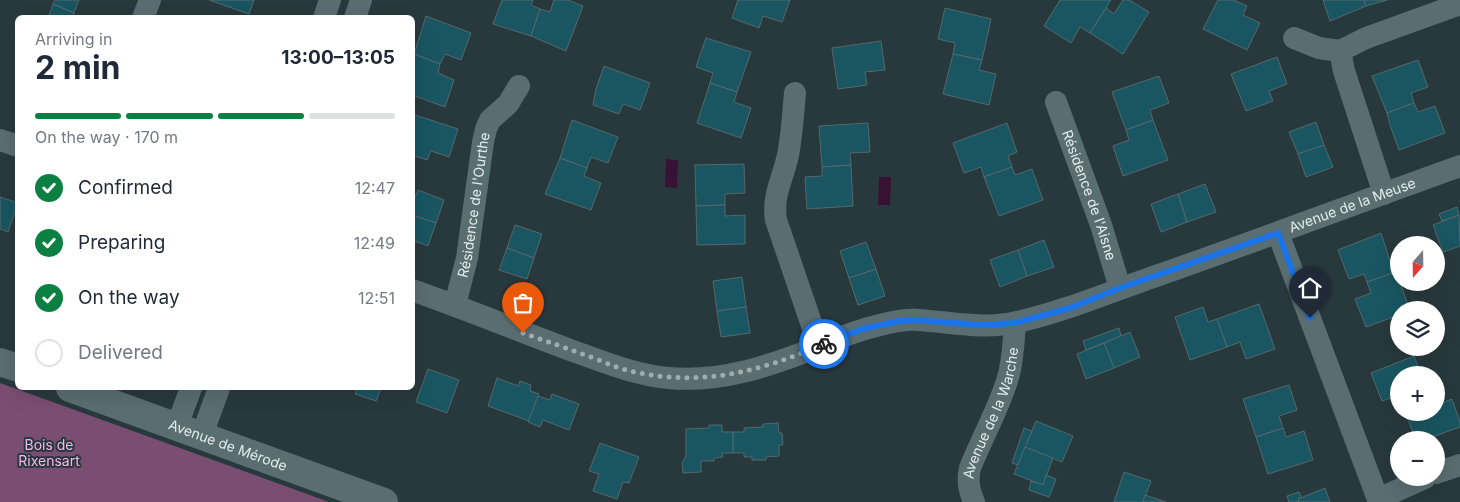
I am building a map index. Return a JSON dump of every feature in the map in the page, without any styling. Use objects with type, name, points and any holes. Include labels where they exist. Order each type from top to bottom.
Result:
[{"type":"street","points":[[144,15],[150,0]]},
{"type":"street","points":[[325,15],[330,0]]},
{"type":"street","points":[[356,15],[362,0]]},
{"type":"street","points":[[1294,38],[1319,48],[1340,51],[1366,38],[1460,4]]},
{"type":"street","points":[[1340,51],[1344,71],[1384,194]]},
{"type":"street","name":"Résidence de l'Ourthe","points":[[455,305],[467,258],[486,129],[490,120],[508,104],[518,86]]},
{"type":"street","points":[[795,93],[787,158],[776,192],[775,211],[778,226],[819,346]]},
{"type":"street","name":"Résidence de l'Aisne","points":[[1056,102],[1101,225],[1120,288]]},
{"type":"street","points":[[0,140],[15,145]]},
{"type":"street","name":"Avenue de la Meuse","points":[[415,291],[523,333],[632,372],[684,379],[725,376],[767,366],[862,329],[899,321],[916,320],[979,325],[1015,323],[1070,308],[1120,288],[1278,233],[1460,166]]},
{"type":"street","points":[[1278,233],[1379,501],[1409,486]]},
{"type":"street","name":"Avenue de la Warche","points":[[974,502],[969,491],[968,479],[970,468],[1009,374],[1015,323]]},
{"type":"street","points":[[0,362],[15,367]]},
{"type":"street","name":"Avenue de Mérode","points":[[76,390],[384,502]]},
{"type":"street","points":[[177,426],[190,390]]},
{"type":"street","points":[[202,435],[218,390]]},
{"type":"street","points":[[1445,470],[1460,465]]},
{"type":"green space","name":"Bois de Rixensart","points":[[0,383],[329,502],[0,502]]},
{"type":"shaded area","points":[[666,159],[678,160],[677,188],[665,187]]},
{"type":"shaded area","points":[[879,177],[891,177],[890,205],[878,205]]},
{"type":"building","points":[[55,0],[79,0],[74,13],[53,4]]},
{"type":"building","points":[[209,0],[254,0],[249,14]]},
{"type":"building","points":[[502,0],[533,0],[531,5],[540,9],[531,36],[493,24]]},
{"type":"building","points":[[554,0],[568,0],[583,6],[566,51],[531,36],[540,9],[550,12]]},
{"type":"building","points":[[738,0],[790,0],[782,22],[763,16],[759,28],[732,18]]},
{"type":"building","points":[[1060,0],[1111,0],[1090,33],[1080,27],[1071,43],[1044,26]]},
{"type":"building","points":[[1123,0],[1129,0],[1149,12],[1123,54],[1090,33],[1106,8],[1114,14]]},
{"type":"building","points":[[1218,0],[1233,0],[1247,6],[1243,15],[1260,23],[1247,50],[1203,29]]},
{"type":"building","points":[[1323,0],[1364,0],[1366,6],[1330,21]]},
{"type":"building","points":[[1364,0],[1387,0],[1366,6]]},
{"type":"building","points":[[53,4],[74,13],[74,15],[49,15]]},
{"type":"building","points":[[945,8],[991,19],[982,60],[953,54],[955,43],[938,39]]},
{"type":"building","points":[[426,16],[471,33],[461,60],[445,54],[440,64],[415,54]]},
{"type":"building","points":[[706,38],[751,52],[737,92],[710,83],[713,73],[696,67]]},
{"type":"building","points":[[881,41],[885,70],[865,72],[867,85],[838,89],[832,48]]},
{"type":"building","points":[[415,54],[440,64],[438,73],[454,80],[445,107],[415,96]]},
{"type":"building","points":[[953,54],[982,60],[979,70],[996,74],[989,105],[943,94]]},
{"type":"building","points":[[1277,57],[1287,84],[1269,91],[1273,101],[1246,111],[1231,74]]},
{"type":"building","points":[[1418,60],[1428,87],[1411,93],[1414,103],[1387,113],[1372,76]]},
{"type":"building","points":[[604,66],[650,83],[640,110],[623,104],[619,114],[593,105]]},
{"type":"building","points":[[1159,76],[1169,103],[1150,110],[1153,120],[1126,130],[1112,92]]},
{"type":"building","points":[[710,83],[737,92],[734,102],[751,108],[741,138],[697,123]]},
{"type":"building","points":[[1414,103],[1418,112],[1435,106],[1445,133],[1399,150],[1387,113]]},
{"type":"building","points":[[415,115],[458,129],[449,157],[431,151],[427,160],[415,156]]},
{"type":"building","points":[[572,120],[618,137],[608,163],[591,157],[587,168],[560,158]]},
{"type":"building","points":[[1153,120],[1168,160],[1123,176],[1113,146],[1129,140],[1126,130]]},
{"type":"building","points":[[1316,122],[1324,145],[1298,154],[1289,132]]},
{"type":"building","points":[[868,123],[870,152],[850,153],[851,165],[822,167],[819,126]]},
{"type":"building","points":[[1007,123],[1017,152],[1008,156],[1012,167],[984,177],[981,167],[964,173],[953,143]]},
{"type":"building","points":[[1324,145],[1333,167],[1306,177],[1298,154]]},
{"type":"building","points":[[560,158],[587,168],[584,176],[601,183],[591,210],[545,194]]},
{"type":"building","points":[[744,164],[745,193],[725,194],[725,205],[696,206],[695,165]]},
{"type":"building","points":[[851,165],[853,206],[807,209],[805,177],[822,176],[822,167]]},
{"type":"building","points":[[1012,167],[1015,175],[1032,169],[1043,200],[999,216],[984,177]]},
{"type":"building","points":[[1205,184],[1216,212],[1187,222],[1178,194]]},
{"type":"building","points":[[418,190],[444,200],[436,223],[415,216],[415,198]]},
{"type":"building","points":[[1178,194],[1187,222],[1161,232],[1151,204]]},
{"type":"building","points":[[0,197],[15,202],[15,212],[8,232],[0,229]]},
{"type":"building","points":[[725,205],[725,216],[745,215],[745,244],[697,245],[696,206]]},
{"type":"building","points":[[1457,207],[1459,215],[1442,221],[1439,214]]},
{"type":"building","points":[[1459,215],[1460,246],[1445,251],[1445,236],[1437,236],[1433,225]]},
{"type":"building","points":[[415,216],[436,223],[428,246],[415,241]]},
{"type":"building","points":[[515,225],[542,234],[534,258],[507,248]]},
{"type":"building","points":[[1381,233],[1390,261],[1390,274],[1367,282],[1364,274],[1349,279],[1338,250]]},
{"type":"building","points":[[1044,240],[1054,267],[1027,276],[1018,250]]},
{"type":"building","points":[[866,242],[876,269],[849,278],[840,251]]},
{"type":"building","points":[[507,248],[534,258],[527,279],[499,270]]},
{"type":"building","points":[[1018,250],[1027,276],[1000,287],[990,260]]},
{"type":"building","points":[[876,269],[885,296],[858,305],[849,278]]},
{"type":"building","points":[[1390,274],[1390,291],[1403,291],[1407,301],[1390,301],[1390,318],[1366,327],[1355,299],[1371,293],[1367,282]]},
{"type":"building","points":[[742,277],[746,307],[717,311],[713,281]]},
{"type":"building","points":[[1259,304],[1275,349],[1246,359],[1240,342],[1227,347],[1217,319]]},
{"type":"building","points":[[746,307],[750,333],[721,337],[717,311]]},
{"type":"building","points":[[1203,307],[1208,322],[1217,319],[1227,347],[1190,360],[1175,317]]},
{"type":"building","points":[[1119,328],[1121,336],[1086,350],[1083,341]]},
{"type":"building","points":[[1130,332],[1140,357],[1114,368],[1104,343]]},
{"type":"building","points":[[1104,343],[1114,368],[1086,379],[1077,354]]},
{"type":"building","points":[[1414,356],[1418,366],[1390,366],[1390,398],[1382,401],[1371,373]]},
{"type":"building","points":[[428,369],[459,380],[447,413],[416,402]]},
{"type":"building","points":[[497,378],[518,386],[520,381],[531,385],[530,391],[539,394],[529,421],[488,406]]},
{"type":"building","points":[[1289,385],[1297,410],[1279,416],[1283,428],[1256,437],[1243,399]]},
{"type":"building","points":[[356,390],[380,390],[376,401],[355,394]]},
{"type":"building","points":[[552,394],[579,404],[569,430],[543,420],[540,427],[528,422],[538,396],[550,400]]},
{"type":"building","points":[[1452,399],[1460,427],[1445,432],[1412,431],[1409,421],[1445,421],[1445,402]]},
{"type":"building","points":[[1036,421],[1073,436],[1062,462],[1025,447]]},
{"type":"building","points":[[778,423],[779,433],[782,433],[783,445],[779,445],[779,456],[766,457],[766,460],[752,460],[752,457],[744,457],[744,453],[733,453],[733,432],[744,432],[744,428],[763,427],[763,424]]},
{"type":"building","points":[[709,425],[722,425],[722,432],[733,432],[733,453],[722,453],[723,457],[714,458],[714,461],[701,461],[701,472],[683,473],[682,463],[686,456],[686,429],[709,428]]},
{"type":"building","points":[[1024,428],[1032,431],[1018,465],[1012,463]]},
{"type":"building","points":[[1283,428],[1286,437],[1304,431],[1313,460],[1268,474],[1256,437]]},
{"type":"building","points":[[600,443],[639,457],[629,483],[623,482],[617,499],[593,491],[599,474],[589,471]]},
{"type":"building","points":[[1025,447],[1053,458],[1043,485],[1014,474]]},
{"type":"building","points":[[1124,472],[1151,481],[1143,502],[1114,502]]},
{"type":"building","points":[[1046,475],[1056,479],[1049,497],[1029,490],[1031,481],[1043,485]]},
{"type":"building","points":[[1325,488],[1330,502],[1299,502],[1298,499]]},
{"type":"building","points":[[1299,492],[1301,497],[1298,499],[1299,502],[1289,502],[1287,496]]},
{"type":"building","points":[[1145,495],[1166,502],[1143,502]]},
{"type":"way so far","points":[[523,333],[632,372],[684,379],[725,376],[767,366],[824,344]]},
{"type":"route","points":[[824,344],[862,329],[899,321],[916,320],[979,325],[1015,323],[1070,308],[1120,288],[1278,233],[1310,318]]}]
